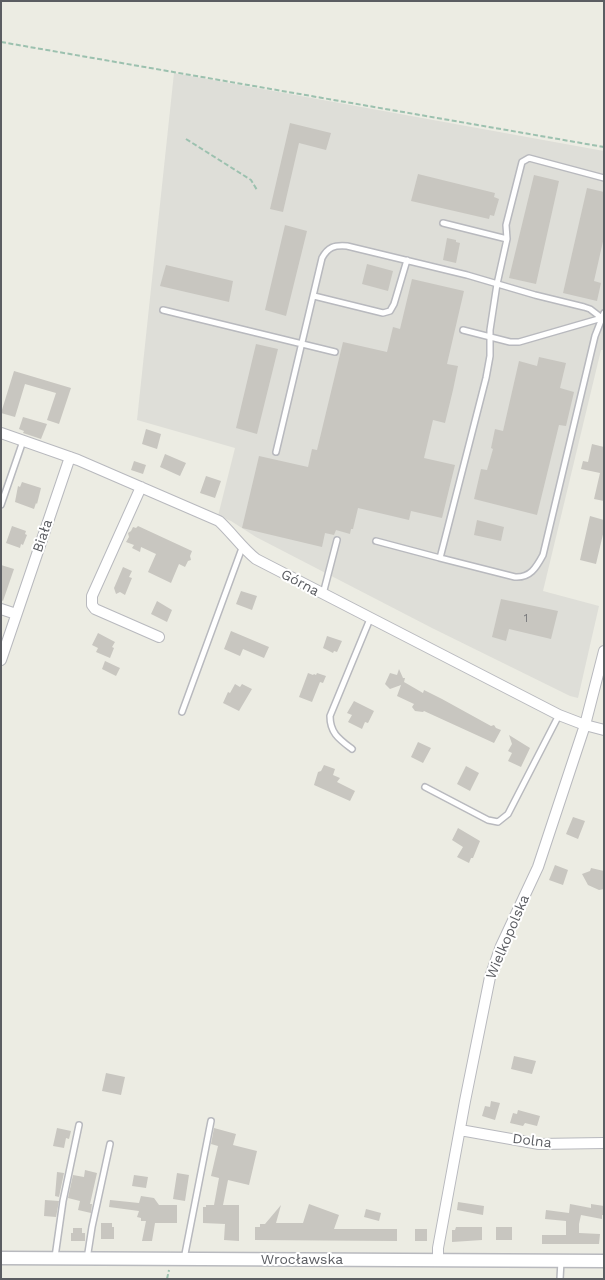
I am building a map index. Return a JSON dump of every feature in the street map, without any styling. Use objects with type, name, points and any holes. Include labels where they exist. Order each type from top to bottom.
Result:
[{"type":"street","name":"Górna","points":[[1,433],[70,457],[219,521],[229,530],[242,548],[256,559],[559,715],[604,730]]},
{"type":"street","name":"Biała","points":[[1,660],[70,457]]},
{"type":"street","points":[[141,487],[91,600],[95,609],[159,638]]},
{"type":"street","points":[[1,609],[16,614]]},
{"type":"street","name":"Wielkopolska","points":[[438,1260],[438,1248],[486,992],[494,963],[538,867],[585,725],[604,651]]},
{"type":"street","name":"Dolna","points":[[460,1130],[539,1144],[604,1143]]},
{"type":"street","name":"Wrocławska","points":[[1,1258],[87,1260],[604,1261]]},
{"type":"lane","points":[[440,558],[486,378],[497,284],[507,239],[506,225],[522,162],[528,158],[604,178]]},
{"type":"lane","points":[[443,223],[507,239]]},
{"type":"lane","points":[[276,452],[322,258],[331,247],[338,245],[347,246],[407,260],[535,295],[584,306],[603,317]]},
{"type":"lane","points":[[314,296],[383,313],[390,311],[394,304],[407,260]]},
{"type":"lane","points":[[163,310],[335,352]]},
{"type":"lane","points":[[463,330],[519,342],[603,317]]},
{"type":"lane","points":[[376,541],[515,577],[527,576],[532,572],[538,565],[542,555],[595,336],[603,317]]},
{"type":"lane","points":[[1,505],[23,441]]},
{"type":"lane","points":[[323,594],[337,540]]},
{"type":"lane","points":[[182,712],[242,548]]},
{"type":"lane","points":[[352,749],[334,734],[330,726],[330,716],[370,619]]},
{"type":"lane","points":[[425,787],[488,820],[498,822],[508,814],[559,715]]},
{"type":"lane","points":[[184,1260],[211,1121]]},
{"type":"lane","points":[[54,1259],[63,1201],[79,1125]]},
{"type":"lane","points":[[87,1260],[92,1227],[110,1144]]},
{"type":"lane","points":[[560,1279],[561,1261]]},
{"type":"path","points":[[1,42],[604,147]]},
{"type":"path","points":[[186,139],[251,180],[257,190]]},
{"type":"shaded area","points":[[174,73],[604,151],[604,350],[601,350],[543,591],[599,606],[578,698],[570,696],[432,628],[256,537],[231,521],[218,516],[235,448],[137,420]]},
{"type":"building","points":[[290,123],[331,133],[326,150],[299,143],[283,212],[270,209]]},
{"type":"building","points":[[418,174],[495,193],[494,197],[499,199],[494,216],[490,215],[489,219],[411,201]]},
{"type":"building","points":[[534,175],[559,181],[536,284],[509,278]]},
{"type":"building","points":[[587,188],[604,192],[604,237],[594,281],[601,283],[597,301],[563,293]]},
{"type":"building","points":[[285,225],[307,231],[286,316],[265,310]]},
{"type":"building","points":[[447,238],[460,243],[456,263],[443,260]]},
{"type":"building","points":[[367,264],[393,271],[388,291],[362,284]]},
{"type":"building","points":[[166,265],[233,281],[229,302],[160,286]]},
{"type":"building","points":[[412,279],[464,291],[447,364],[458,366],[453,390],[445,423],[433,420],[424,458],[455,465],[442,518],[411,511],[409,520],[358,508],[350,534],[336,530],[334,535],[325,533],[322,547],[242,528],[259,456],[308,467],[312,449],[317,450],[343,342],[387,352],[393,327],[400,329]]},
{"type":"building","points":[[256,344],[278,349],[257,434],[236,428]]},
{"type":"building","points":[[539,357],[566,363],[560,388],[574,392],[566,426],[559,425],[537,515],[474,499],[481,469],[487,470],[493,449],[491,448],[495,429],[503,431],[519,361],[537,366]]},
{"type":"building","points":[[14,371],[71,388],[59,424],[47,420],[56,393],[25,384],[15,417],[1,413]]},
{"type":"building","points":[[23,417],[47,424],[41,439],[23,433],[24,431],[19,429]]},
{"type":"building","points":[[146,429],[161,434],[157,449],[142,444]]},
{"type":"building","points":[[592,444],[604,447],[604,501],[594,499],[600,473],[581,469],[583,461],[588,462]]},
{"type":"building","points":[[165,454],[186,463],[180,476],[160,467]]},
{"type":"building","points":[[134,461],[146,465],[143,474],[131,470]]},
{"type":"building","points":[[206,476],[221,481],[215,498],[200,493]]},
{"type":"building","points":[[22,482],[41,488],[34,509],[15,502],[18,486],[20,487]]},
{"type":"building","points":[[590,516],[604,520],[604,530],[596,564],[580,560]]},
{"type":"building","points":[[477,520],[504,527],[501,541],[474,535]]},
{"type":"building","points":[[12,526],[26,531],[25,534],[27,535],[20,548],[6,543]]},
{"type":"building","points":[[138,526],[192,551],[191,560],[188,561],[185,567],[179,564],[171,583],[148,572],[156,554],[141,547],[140,552],[132,548],[134,545],[126,542],[129,537],[128,533],[133,527],[136,528]]},
{"type":"building","points":[[1,565],[14,569],[3,601],[1,600]]},
{"type":"building","points":[[123,567],[132,571],[129,577],[132,578],[125,595],[120,592],[116,594],[114,588]]},
{"type":"building","points":[[241,591],[257,596],[252,610],[236,604]]},
{"type":"building","points":[[501,599],[558,611],[551,639],[509,629],[506,641],[492,637]]},
{"type":"building","points":[[157,601],[172,610],[167,622],[151,614]]},
{"type":"building","points":[[231,631],[269,647],[264,658],[243,649],[240,656],[224,649]]},
{"type":"building","points":[[98,633],[115,642],[110,658],[96,652],[98,648],[92,645]]},
{"type":"building","points":[[327,636],[342,641],[337,652],[334,651],[333,653],[323,648]]},
{"type":"building","points":[[105,661],[120,668],[116,676],[102,669]]},
{"type":"building","points":[[399,669],[403,678],[405,678],[404,682],[423,693],[424,690],[501,730],[494,743],[424,711],[415,711],[412,707],[414,704],[397,696],[401,685],[390,689],[385,684],[390,673],[397,675]]},
{"type":"building","points":[[308,673],[326,676],[323,683],[320,682],[312,702],[299,697]]},
{"type":"building","points":[[235,684],[240,687],[242,684],[252,689],[239,711],[223,703],[228,692],[230,693]]},
{"type":"building","points":[[354,701],[374,711],[368,723],[365,722],[362,729],[348,722],[352,715],[347,713]]},
{"type":"building","points":[[509,735],[530,748],[521,767],[508,761],[512,753],[508,751],[512,744]]},
{"type":"building","points":[[418,742],[431,748],[423,763],[411,757]]},
{"type":"building","points":[[324,765],[335,769],[333,775],[340,778],[337,782],[355,791],[350,801],[314,785],[318,772],[321,771]]},
{"type":"building","points":[[466,766],[479,773],[470,791],[457,784]]},
{"type":"building","points":[[573,817],[585,821],[578,839],[566,834]]},
{"type":"building","points":[[458,828],[480,841],[469,863],[457,857],[463,847],[452,840]]},
{"type":"building","points":[[555,865],[568,870],[563,885],[549,880]]},
{"type":"building","points":[[591,868],[604,871],[604,889],[599,890],[588,885],[582,874],[590,871]]},
{"type":"building","points":[[514,1056],[536,1061],[532,1074],[511,1069]]},
{"type":"building","points":[[106,1073],[125,1077],[121,1095],[102,1091]]},
{"type":"building","points":[[491,1101],[500,1103],[495,1120],[482,1116],[485,1106],[490,1107]]},
{"type":"building","points":[[518,1110],[540,1116],[537,1126],[525,1123],[523,1126],[510,1123],[513,1113],[517,1114]]},
{"type":"building","points":[[57,1128],[71,1131],[69,1139],[66,1138],[64,1148],[53,1146]]},
{"type":"building","points":[[214,1128],[236,1134],[233,1145],[257,1151],[249,1185],[228,1180],[223,1205],[239,1205],[239,1241],[224,1240],[225,1224],[203,1223],[203,1207],[214,1205],[219,1178],[211,1176],[218,1146],[211,1144]]},
{"type":"building","points":[[85,1170],[97,1173],[90,1204],[92,1204],[91,1213],[78,1210],[80,1201],[68,1198],[73,1175],[84,1177]]},
{"type":"building","points":[[57,1172],[64,1173],[59,1197],[55,1196]]},
{"type":"building","points":[[177,1173],[189,1175],[185,1201],[173,1199]]},
{"type":"building","points":[[134,1175],[148,1177],[146,1188],[132,1186]]},
{"type":"building","points":[[141,1196],[154,1198],[159,1205],[177,1205],[177,1223],[155,1223],[152,1241],[142,1241],[146,1221],[141,1221],[141,1218],[137,1217],[139,1211],[109,1207],[110,1200],[139,1203]]},
{"type":"building","points":[[45,1200],[59,1201],[56,1217],[44,1216]]},
{"type":"building","points":[[458,1202],[484,1206],[483,1215],[457,1210]]},
{"type":"building","points":[[309,1204],[339,1215],[334,1229],[397,1229],[397,1241],[255,1240],[255,1227],[265,1224],[281,1205],[276,1223],[303,1223]]},
{"type":"building","points":[[570,1204],[591,1208],[591,1204],[604,1206],[602,1219],[581,1215],[579,1224],[579,1233],[600,1234],[599,1244],[542,1244],[542,1235],[566,1235],[566,1221],[545,1219],[546,1210],[569,1213]]},
{"type":"building","points":[[366,1209],[381,1213],[379,1221],[364,1217]]},
{"type":"building","points":[[101,1223],[112,1223],[114,1239],[101,1239]]},
{"type":"building","points":[[456,1227],[482,1227],[482,1240],[452,1242],[452,1230],[455,1230]]},
{"type":"building","points":[[496,1227],[512,1227],[512,1240],[496,1240]]},
{"type":"building","points":[[73,1228],[82,1228],[82,1233],[85,1233],[85,1241],[71,1241]]},
{"type":"building","points":[[415,1229],[427,1229],[427,1241],[415,1241]]}]
